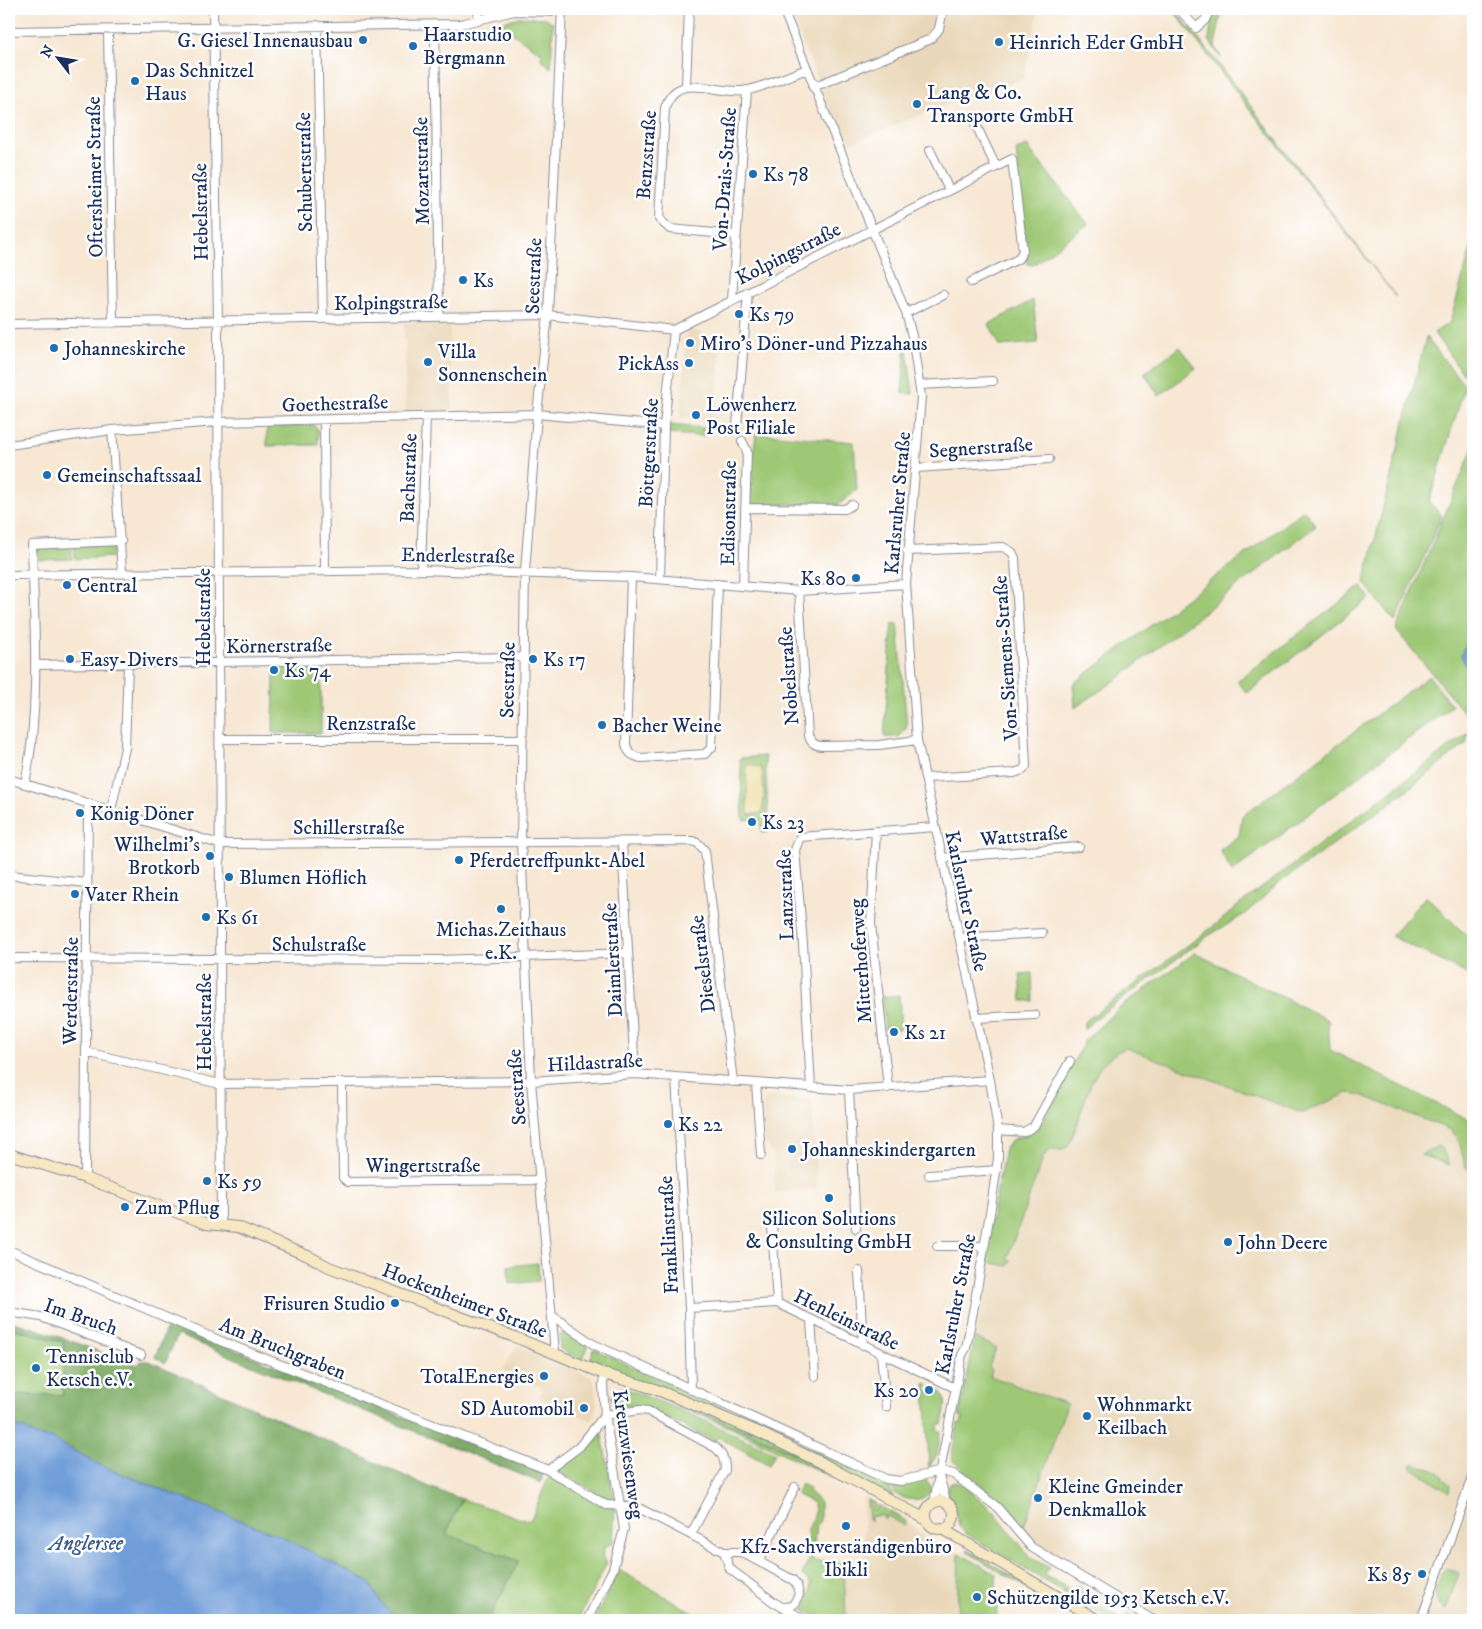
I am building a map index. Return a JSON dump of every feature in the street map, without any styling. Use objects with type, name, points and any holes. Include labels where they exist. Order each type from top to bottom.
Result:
[{"type":"street","name":"Hebelstraße","points":[[214,9],[220,572],[220,1226]]},
{"type":"street","points":[[478,9],[478,21]]},
{"type":"street","points":[[690,9],[686,85],[747,90],[807,70]]},
{"type":"street","name":"Karlsruher Straße","points":[[783,9],[906,313],[912,336],[920,385],[916,468],[906,584],[917,740],[990,1080],[998,1130],[997,1170],[975,1301],[955,1388],[941,1474],[932,1503]]},
{"type":"street","points":[[813,87],[931,39],[939,29],[943,9]]},
{"type":"street","points":[[1179,9],[1196,28],[1205,20],[1210,9]]},
{"type":"street","points":[[9,31],[108,31],[317,25],[435,24],[478,21],[514,12],[562,10]]},
{"type":"street","name":"Seestraße","points":[[555,1353],[554,1317],[549,1293],[531,1081],[520,842],[525,572],[537,414],[548,315],[562,10]]},
{"type":"street","name":"Mozartstraße","points":[[435,24],[439,317]]},
{"type":"street","name":"Schubertstraße","points":[[317,25],[323,319]]},
{"type":"street","name":"Oftersheimer Straße","points":[[108,31],[112,322]]},
{"type":"street","name":"Benzstraße","points":[[686,85],[672,94],[665,108],[659,219],[670,229],[736,235]]},
{"type":"street","name":"Von-Drais-Straße","points":[[732,299],[747,90]]},
{"type":"street","points":[[976,125],[996,167]]},
{"type":"street","points":[[930,150],[949,190]]},
{"type":"street","name":"Kolpingstraße","points":[[9,324],[548,315],[674,330],[1012,159],[1023,251],[1018,259],[971,282]]},
{"type":"street","points":[[737,426],[748,292]]},
{"type":"street","points":[[906,313],[943,295]]},
{"type":"street","points":[[9,316],[9,324]]},
{"type":"street","name":"Böttgerstraße","points":[[660,579],[664,426],[674,330]]},
{"type":"street","points":[[920,385],[993,382]]},
{"type":"street","name":"Goethestraße","points":[[9,445],[112,430],[218,422],[537,414],[664,426]]},
{"type":"street","name":"Bachstraße","points":[[421,570],[426,417]]},
{"type":"street","points":[[324,420],[325,571]]},
{"type":"street","points":[[112,430],[122,572]]},
{"type":"street","name":"Edisonstraße","points":[[742,441],[747,452],[743,586]]},
{"type":"street","name":"Segnerstraße","points":[[916,468],[1049,459]]},
{"type":"street","points":[[745,508],[845,509],[852,505]]},
{"type":"street","points":[[24,784],[32,736],[36,665],[32,545],[121,541]]},
{"type":"street","name":"Von-Siemens-Straße","points":[[908,551],[1003,547],[1012,552],[1015,558],[1026,766],[1023,770],[1014,773],[925,778]]},
{"type":"street","name":"Enderlestraße","points":[[9,574],[421,570],[631,577],[799,591],[906,584]]},
{"type":"street","points":[[631,577],[626,744],[628,751],[633,756],[641,758],[704,754],[712,747],[718,584]]},
{"type":"street","name":"Nobelstraße","points":[[799,591],[808,736],[811,741],[815,745],[823,746],[879,745],[917,740]]},
{"type":"street","name":"Körnerstraße","points":[[36,665],[523,657]]},
{"type":"street","points":[[111,810],[125,748],[128,664]]},
{"type":"street","name":"Renzstraße","points":[[220,740],[522,738]]},
{"type":"street","name":"Schillerstraße","points":[[9,779],[219,844],[622,843],[693,841],[698,844]]},
{"type":"street","name":"Werderstraße","points":[[85,1178],[88,804]]},
{"type":"street","name":"Lanzstraße","points":[[811,1088],[803,944],[795,850],[800,837],[935,827]]},
{"type":"street","name":"Mitterhoferweg","points":[[876,831],[871,892],[871,932],[888,1088]]},
{"type":"street","name":"Daimlerstraße","points":[[622,843],[636,1074]]},
{"type":"street","name":"Dieselstraße","points":[[698,844],[705,851],[733,1082]]},
{"type":"street","name":"Wattstraße","points":[[942,858],[1080,847]]},
{"type":"street","points":[[9,875],[87,883]]},
{"type":"street","points":[[960,938],[1042,933]]},
{"type":"street","name":"Schulstraße","points":[[9,958],[220,960],[525,958],[628,953]]},
{"type":"street","points":[[976,1018],[1035,1015]]},
{"type":"street","name":"Hildastraße","points":[[86,1052],[220,1084],[531,1081],[636,1074],[849,1090],[990,1080]]},
{"type":"street","points":[[998,1130],[1024,1132],[1034,1126],[1070,1061]]},
{"type":"street","name":"Franklinstraße","points":[[676,1078],[689,1308],[691,1390]]},
{"type":"street","name":"Wingertstraße","points":[[342,1082],[343,1178],[348,1182],[539,1180]]},
{"type":"street","points":[[756,1083],[761,1155]]},
{"type":"street","points":[[849,1090],[856,1228]]},
{"type":"street","name":"Hockenheimer Straße","points":[[9,1154],[85,1178],[207,1224],[238,1227],[308,1256],[329,1267],[555,1353],[604,1374],[655,1390],[756,1431],[820,1462],[927,1520]]},
{"type":"street","points":[[929,1175],[997,1170]]},
{"type":"street","points":[[772,1226],[777,1303]]},
{"type":"street","points":[[937,1246],[983,1246]]},
{"type":"street","name":"Am Bruchgraben","points":[[9,1250],[223,1342],[548,1470],[606,1505],[621,1504],[635,1506],[724,1552]]},
{"type":"street","points":[[859,1271],[863,1345]]},
{"type":"street","name":"Henleinstraße","points":[[689,1308],[777,1303],[811,1321],[955,1388]]},
{"type":"street","name":"Im Bruch","points":[[9,1312],[40,1317],[141,1355]]},
{"type":"street","name":"Hockenheimer Straße","points":[[554,1317],[593,1344],[889,1480],[900,1481],[941,1474]]},
{"type":"street","points":[[811,1321],[815,1376]]},
{"type":"street","points":[[881,1354],[886,1407]]},
{"type":"street","name":"Kreuzwiesenweg","points":[[587,1620],[617,1557],[624,1529],[605,1415],[604,1374]]},
{"type":"street","points":[[548,1470],[579,1447],[605,1415],[640,1410],[648,1412],[716,1448],[722,1454],[725,1462],[725,1470],[691,1534]]},
{"type":"street","points":[[941,1474],[953,1474],[997,1507],[1031,1547],[1153,1620]]},
{"type":"street","name":"Karlsruher Straße","points":[[941,1474],[946,1502]]},
{"type":"street","points":[[1421,1620],[1473,1475]]},
{"type":"street","points":[[759,1561],[795,1487]]},
{"type":"street","points":[[899,1505],[946,1502],[953,1512],[955,1526],[966,1542]]},
{"type":"street","points":[[932,1503],[926,1511],[927,1520],[932,1526],[942,1528],[960,1541],[966,1542],[1098,1620]]},
{"type":"street","points":[[942,1528],[948,1526],[953,1520]]},
{"type":"street","points":[[782,1608],[793,1605],[799,1595],[797,1585],[741,1552],[724,1552],[730,1569],[782,1608],[805,1620]]},
{"type":"shaded area","points":[[789,9],[1039,9],[1024,78],[969,100],[967,96],[844,146]]},
{"type":"shaded area","name":"Villa Sonnenschein","points":[[450,322],[452,411],[406,413],[404,323]]},
{"type":"shaded area","points":[[687,331],[702,332],[701,349],[721,351],[715,422],[680,418]]},
{"type":"shaded area","points":[[1118,1009],[1322,1072],[1473,1136],[1473,1620],[1163,1620],[1036,1544],[1000,1499],[953,1455],[1009,1147],[1042,1126],[1083,1040]]},
{"type":"shaded area","name":"Johanneskindergarten","points":[[770,1097],[812,1100],[817,1189],[775,1192],[774,1156],[765,1141],[763,1103],[764,1100]]},
{"type":"shaded area","points":[[517,1345],[591,1377],[594,1381],[597,1405],[592,1421],[539,1397],[542,1388],[503,1370]]},
{"type":"shaded area","points":[[863,1497],[906,1521],[930,1541],[959,1553],[957,1620],[846,1620],[844,1563],[845,1565],[865,1564]]},
{"type":"green space","points":[[1172,9],[1174,9],[1215,59],[1396,297]]},
{"type":"green space","points":[[1213,9],[1222,9],[1215,46],[1221,58],[1209,40]]},
{"type":"green space","points":[[519,17],[546,18],[553,23],[551,68],[540,58],[543,54],[501,26],[498,30],[490,26]]},
{"type":"green space","points":[[1027,146],[1088,224],[1033,265],[1027,264],[1016,150]]},
{"type":"green space","points":[[1473,241],[1473,336],[1470,349],[1473,355],[1467,359],[1463,374],[1434,333],[1450,322]]},
{"type":"green space","points":[[1033,300],[1038,343],[1000,346],[989,324]]},
{"type":"green space","points":[[1426,337],[1465,386],[1429,502],[1442,516],[1395,622],[1364,583]]},
{"type":"green space","points":[[906,341],[913,394],[902,393]]},
{"type":"green space","points":[[1180,347],[1196,368],[1159,396],[1144,373]]},
{"type":"green space","points":[[313,425],[318,429],[318,445],[267,446],[267,427]]},
{"type":"green space","points":[[670,425],[704,428],[703,436],[669,434]]},
{"type":"green space","points":[[756,433],[854,442],[857,490],[838,505],[749,504],[750,484],[753,484],[753,476],[751,476]]},
{"type":"green space","points":[[1473,448],[1473,626],[1461,655],[1466,666],[1473,672],[1473,723],[1396,630]]},
{"type":"green space","points":[[1304,510],[1316,526],[1116,680],[1075,708],[1073,684]]},
{"type":"green space","points":[[115,543],[115,557],[75,559],[75,546]]},
{"type":"green space","points":[[72,547],[72,559],[38,560],[38,548]]},
{"type":"green space","points":[[1361,586],[1370,598],[1247,693],[1237,681]]},
{"type":"green space","points":[[898,624],[907,727],[899,737],[884,737],[892,625]]},
{"type":"green space","points":[[279,666],[321,666],[321,733],[273,733],[274,673],[279,673]]},
{"type":"green space","points":[[1429,676],[1452,706],[1232,872],[1220,850],[1239,836],[1242,816]]},
{"type":"green space","points":[[1468,733],[1466,744],[1393,801],[1278,884],[1245,914],[1208,936],[1092,1021],[1084,1030],[1084,1022]]},
{"type":"green space","points":[[765,756],[769,832],[762,833],[760,819],[743,820],[740,758]]},
{"type":"green space","points":[[1426,896],[1473,942],[1473,977],[1391,936]]},
{"type":"green space","points":[[1195,953],[1328,1020],[1330,1050],[1473,1122],[1473,1171],[1466,1168],[1458,1138],[1451,1130],[1358,1094],[1348,1093],[1302,1113],[1126,1048],[1112,1055],[1094,1077],[1067,1147],[1062,1150],[1051,1150],[1044,1155],[1007,1259],[1011,1260],[1007,1266],[987,1262],[984,1258],[1005,1148],[1013,1139],[1029,1134],[1042,1123],[1085,1041],[1118,1009]]},
{"type":"green space","points":[[1032,973],[1033,1001],[1022,1001],[1020,974]]},
{"type":"green space","points":[[899,995],[901,1029],[885,1030],[882,997]]},
{"type":"green space","points":[[1438,1146],[1442,1148],[1450,1165],[1421,1155]]},
{"type":"green space","points":[[538,1263],[539,1281],[509,1284],[508,1266]]},
{"type":"green space","points":[[9,1321],[138,1365],[141,1361],[149,1361],[434,1489],[462,1499],[446,1534],[519,1561],[488,1620],[397,1620],[380,1601],[369,1582],[278,1535],[106,1468],[51,1438],[35,1436],[25,1429],[15,1427],[9,1429],[9,1395],[63,1395],[64,1342],[9,1327]]},
{"type":"green space","points":[[168,1323],[543,1473],[541,1483],[178,1335],[165,1363],[155,1357]]},
{"type":"green space","name":"Tennisclub Ketsch e.V.","points":[[9,1328],[63,1342],[63,1395],[9,1394]]},
{"type":"green space","points":[[565,1330],[588,1347],[582,1361],[560,1349],[560,1336]]},
{"type":"green space","points":[[975,1337],[996,1348],[989,1367],[992,1370],[990,1376],[1067,1404],[1023,1529],[995,1498],[951,1459],[958,1423],[961,1424],[963,1417],[959,1416]]},
{"type":"green space","points":[[594,1349],[889,1485],[893,1497],[589,1362]]},
{"type":"green space","points":[[925,1383],[929,1385],[926,1390],[931,1393],[934,1387],[943,1394],[946,1403],[942,1425],[938,1425],[937,1431],[941,1432],[937,1455],[929,1467]]},
{"type":"green space","points":[[619,1388],[625,1388],[688,1413],[775,1453],[769,1465],[719,1437],[715,1441],[643,1407],[615,1405],[611,1397]]},
{"type":"green space","points":[[640,1389],[757,1435],[827,1471],[848,1485],[731,1428]]},
{"type":"green space","points":[[601,1430],[614,1498],[611,1501],[556,1470],[558,1466],[576,1454]]},
{"type":"green space","points":[[1413,1463],[1439,1472],[1450,1486],[1449,1492],[1411,1467]]},
{"type":"green space","points":[[553,1477],[615,1508],[613,1542],[604,1548],[602,1556],[607,1563],[578,1620],[488,1620],[519,1561],[446,1534],[462,1499],[528,1521],[532,1517],[548,1478]]},
{"type":"green space","points":[[919,1479],[926,1480],[931,1486],[931,1491],[923,1498],[914,1500],[895,1494],[892,1485]]},
{"type":"green space","points":[[955,1482],[964,1486],[994,1511],[1029,1556],[1049,1568],[1045,1575],[1073,1591],[1076,1585],[1094,1595],[1091,1601],[1123,1620],[1110,1620],[965,1533],[959,1527],[956,1509],[946,1492],[950,1484]]},
{"type":"green space","points":[[801,1484],[809,1488],[808,1491],[820,1502],[820,1521],[816,1525],[812,1561],[844,1563],[846,1620],[823,1620],[803,1610],[811,1591],[810,1582],[802,1575],[810,1557],[807,1531],[814,1517],[815,1509],[813,1503],[796,1494]]},
{"type":"green space","points":[[867,1499],[876,1504],[872,1510],[875,1511],[878,1505],[906,1521],[905,1526],[888,1516],[884,1520],[884,1516],[871,1516],[871,1521],[869,1520]]},
{"type":"green space","points":[[967,1549],[1087,1620],[1080,1620],[969,1553]]},
{"type":"green space","name":"Schützengilde 1953 Ketsch e.V.","points":[[959,1553],[996,1574],[997,1620],[957,1620]]},
{"type":"green space","points":[[1447,1568],[1459,1573],[1446,1610],[1440,1605],[1435,1593],[1442,1572]]},
{"type":"green space","points":[[619,1570],[706,1620],[594,1620]]},
{"type":"green space","points":[[1127,1614],[1139,1620],[1123,1620]]},
{"type":"sand","points":[[751,764],[762,769],[764,797],[762,813],[748,815],[746,766]]},
{"type":"water","points":[[1473,626],[1473,672],[1466,666],[1461,655]]},
{"type":"water","name":"Anglersee","points":[[15,1427],[25,1429],[35,1436],[51,1438],[106,1468],[278,1535],[369,1582],[380,1601],[397,1620],[9,1620],[9,1429]]},
{"type":"place","name":"G. Giesel Innenausbau","points":[[363,40]]},
{"type":"place","name":"Heinrich Eder GmbH","points":[[999,42]]},
{"type":"place","name":"Haarstudio Bergmann","points":[[413,46]]},
{"type":"place","name":"Das Schnitzel Haus","points":[[135,81]]},
{"type":"place","name":"Lang & Co. Transporte GmbH","points":[[917,104]]},
{"type":"place","name":"Ks 78","points":[[753,174]]},
{"type":"place","name":"Ks","points":[[463,280]]},
{"type":"place","name":"Ks 79","points":[[739,314]]},
{"type":"place","name":"Miro's Döner-und Pizzahaus","points":[[690,343]]},
{"type":"place","name":"Johanneskirche","points":[[54,348]]},
{"type":"place","name":"Villa Sonnenschein","points":[[428,362]]},
{"type":"place","name":"PickAss","points":[[689,363]]},
{"type":"place","name":"Löwenherz Post Filiale","points":[[696,415]]},
{"type":"place","name":"Gemeinschaftssaal","points":[[47,475]]},
{"type":"place","name":"Ks 80","points":[[856,578]]},
{"type":"place","name":"Central","points":[[67,585]]},
{"type":"place","name":"Easy-Divers","points":[[70,659]]},
{"type":"place","name":"Ks 17","points":[[533,659]]},
{"type":"place","name":"Ks 74","points":[[274,670]]},
{"type":"place","name":"Bacher Weine","points":[[602,725]]},
{"type":"place","name":"König Döner","points":[[80,813]]},
{"type":"place","name":"Ks 23","points":[[752,822]]},
{"type":"place","name":"Wilhelmi's Brotkorb","points":[[210,856]]},
{"type":"place","name":"Pferdetreffpunkt-Abel","points":[[459,860]]},
{"type":"place","name":"Blumen Höflich","points":[[229,877]]},
{"type":"place","name":"Vater Rhein","points":[[75,894]]},
{"type":"place","name":"Michas.Zeithaus e.K.","points":[[501,909]]},
{"type":"place","name":"Ks 61","points":[[206,917]]},
{"type":"place","name":"Ks 21","points":[[894,1032]]},
{"type":"place","name":"Ks 22","points":[[668,1124]]},
{"type":"place","name":"Johanneskindergarten","points":[[792,1149]]},
{"type":"place","name":"Ks 59","points":[[207,1181]]},
{"type":"place","name":"Silicon Solutions & Consulting GmbH","points":[[829,1198]]},
{"type":"place","name":"Zum Pflug","points":[[125,1207]]},
{"type":"place","name":"John Deere","points":[[1228,1242]]},
{"type":"place","name":"Frisuren Studio","points":[[395,1303]]},
{"type":"place","name":"Tennisclub Ketsch e.V.","points":[[36,1368]]},
{"type":"place","name":"TotalEnergies","points":[[544,1376]]},
{"type":"place","name":"Ks 20","points":[[929,1390]]},
{"type":"place","name":"SD Automobil","points":[[584,1408]]},
{"type":"place","name":"Wohnmarkt Keilbach","points":[[1087,1416]]},
{"type":"place","name":"Kleine Gmeinder Denkmallok","points":[[1038,1498]]},
{"type":"place","name":"Kfz-Sachverständigenbüro Ibikli","points":[[846,1526]]},
{"type":"place","name":"Ks 85","points":[[1422,1574]]},
{"type":"place","name":"Schützengilde 1953 Ketsch e.V.","points":[[977,1597]]}]
